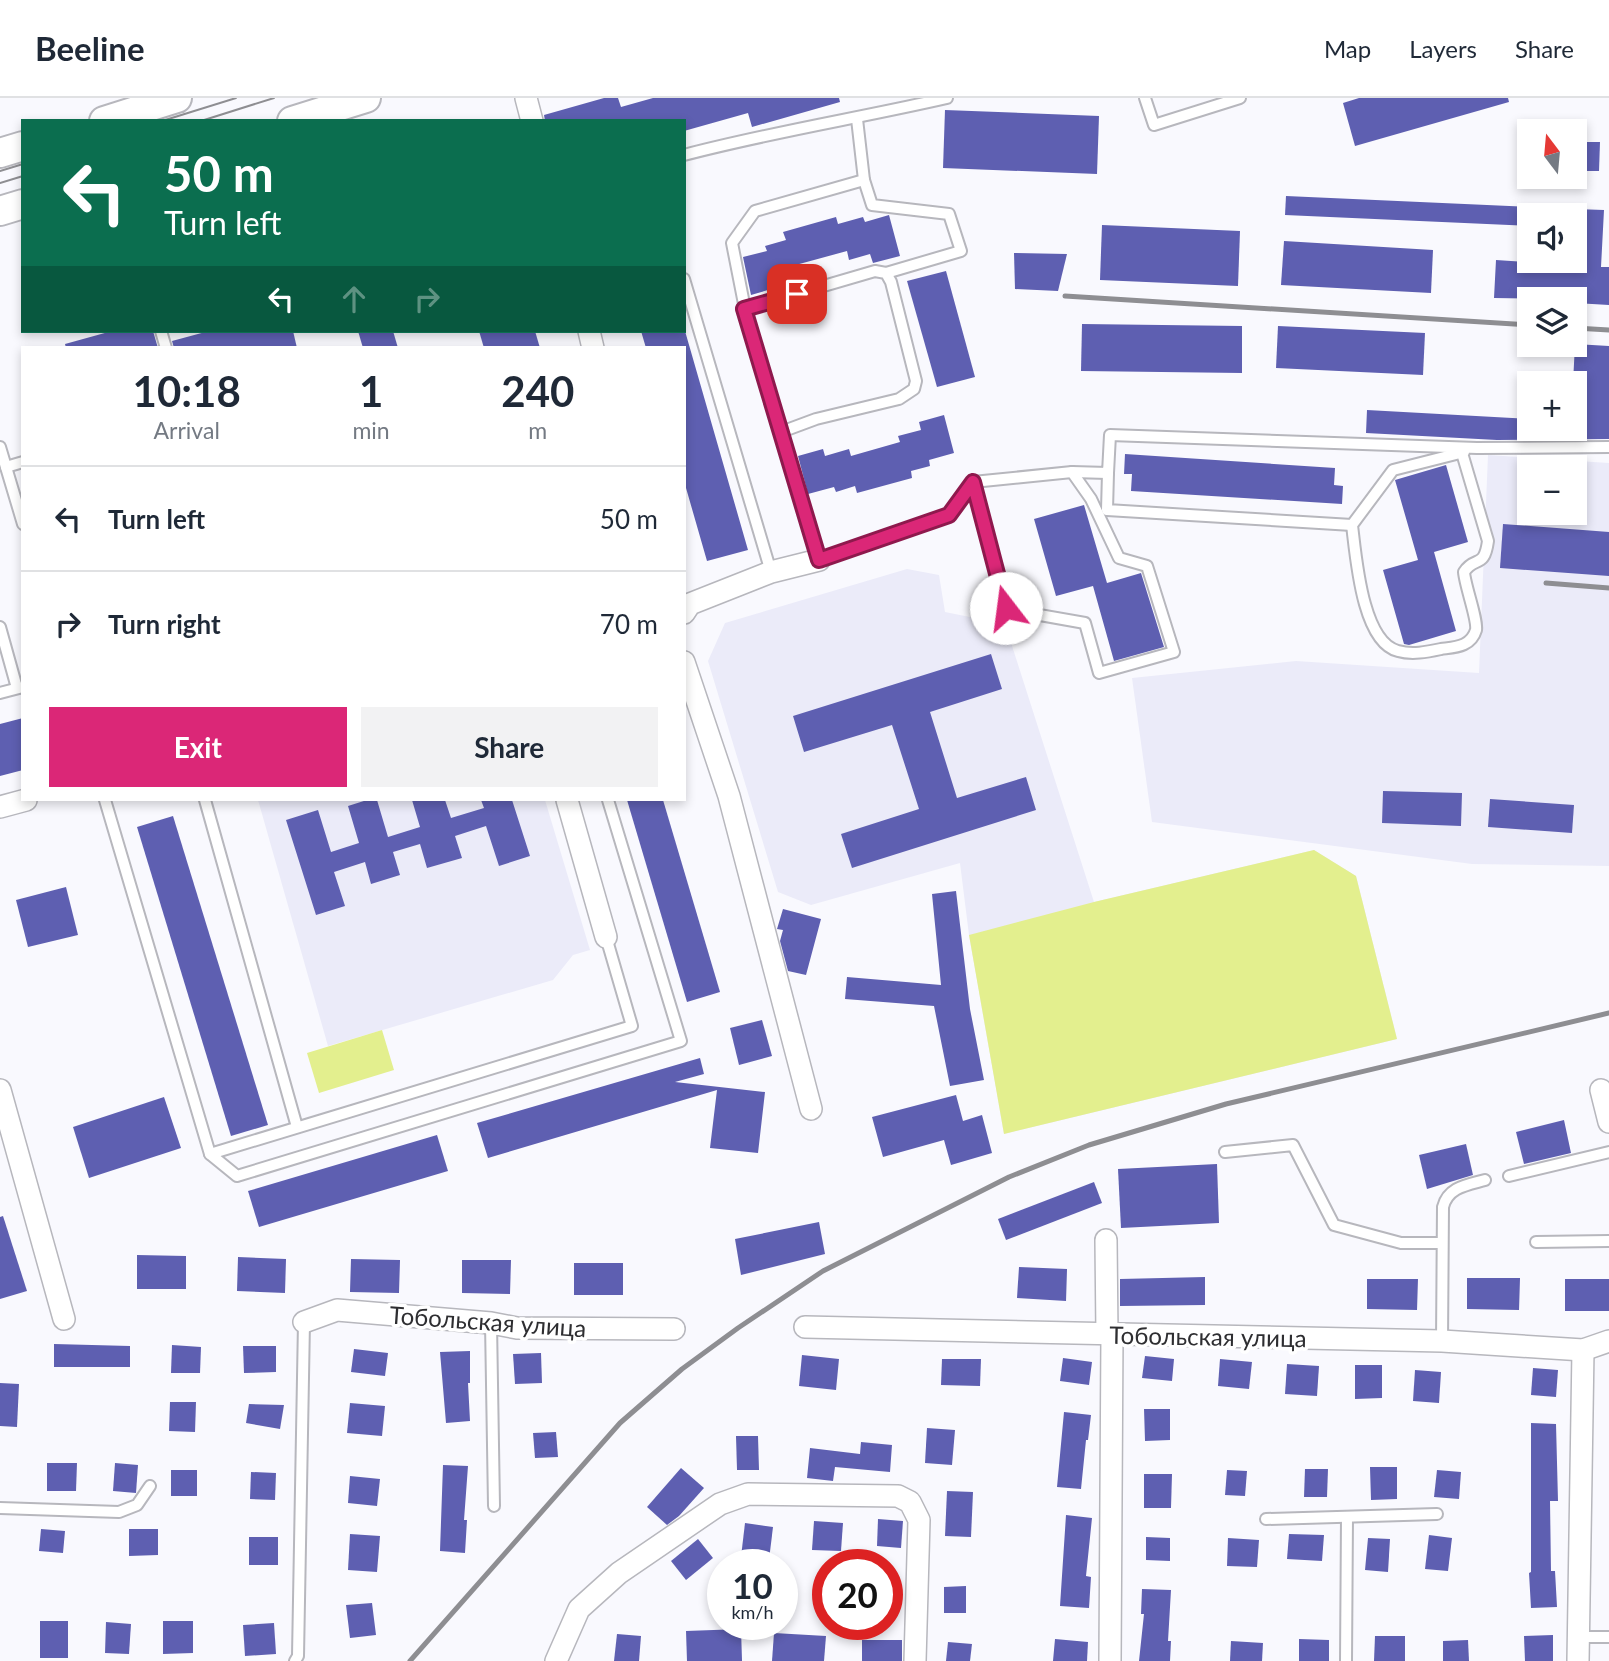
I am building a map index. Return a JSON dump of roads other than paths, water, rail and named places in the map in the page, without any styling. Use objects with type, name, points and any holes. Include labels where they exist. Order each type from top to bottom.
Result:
[{"type":"main road","points":[[110,119],[177,98]]},
{"type":"main road","points":[[298,119],[366,98]]},
{"type":"main road","points":[[0,153],[21,147]]},
{"type":"main road","points":[[0,211],[21,205]]},
{"type":"street","points":[[526,98],[531,119]]},
{"type":"street","points":[[686,610],[690,604],[771,572],[819,560]]},
{"type":"street","points":[[686,668],[729,796],[811,1109]]},
{"type":"street","points":[[0,807],[22,801]]},
{"type":"street","points":[[567,801],[606,937]]},
{"type":"street","points":[[0,1090],[64,1319]]},
{"type":"street","points":[[1601,1090],[1609,1122]]},
{"type":"street","points":[[1106,1240],[1109,1334],[1110,1661]]},
{"type":"street","name":"Тобольская улица","points":[[304,1322],[337,1310],[491,1323],[517,1328],[674,1329]]},
{"type":"street","name":"Тобольская улица","points":[[805,1327],[1442,1341],[1583,1350],[1609,1341]]},
{"type":"street","points":[[1578,1661],[1583,1350]]},
{"type":"street","points":[[556,1661],[579,1609],[619,1573],[720,1504],[748,1494],[898,1496],[910,1502],[919,1520],[915,1661]]},
{"type":"lane","points":[[686,154],[947,98]]},
{"type":"lane","points":[[1146,98],[1154,125],[1240,98]]},
{"type":"lane","points":[[744,309],[875,271],[887,273],[961,251],[949,214],[872,205],[864,180],[858,119]]},
{"type":"lane","points":[[864,180],[755,211],[732,243],[744,309],[819,560],[949,515],[973,482],[1072,472],[1108,473]]},
{"type":"lane","points":[[781,432],[816,419],[899,399],[914,390],[916,381],[887,273]]},
{"type":"lane","points":[[686,286],[771,572]]},
{"type":"lane","points":[[1352,525],[1107,509],[1110,435],[1477,448],[1609,447]]},
{"type":"lane","points":[[0,447],[21,517]]},
{"type":"lane","points":[[1462,453],[1488,541],[1486,556],[1468,566],[1464,572],[1477,628],[1463,646],[1418,653],[1396,651],[1378,639],[1371,625],[1356,559],[1352,525],[1393,470],[1477,448]]},
{"type":"lane","points":[[6,467],[21,463]]},
{"type":"lane","points":[[973,482],[1006,608],[1085,623],[1099,673],[1174,652],[1147,566],[1119,558],[1091,499],[1072,472]]},
{"type":"lane","points":[[0,627],[20,688],[0,693]]},
{"type":"lane","points":[[105,801],[210,1154],[237,1176],[681,1041],[608,801]]},
{"type":"lane","points":[[205,801],[297,1127]]},
{"type":"lane","points":[[210,1154],[632,1026],[606,937]]},
{"type":"lane","points":[[1225,1152],[1293,1145],[1334,1225],[1401,1243],[1442,1243]]},
{"type":"lane","points":[[1509,1176],[1609,1152]]},
{"type":"lane","points":[[1442,1341],[1445,1198],[1454,1189],[1485,1180]]},
{"type":"lane","points":[[1536,1242],[1609,1241]]},
{"type":"lane","points":[[295,1661],[298,1656],[304,1322]]},
{"type":"lane","points":[[491,1323],[494,1506]]},
{"type":"lane","points":[[0,1508],[119,1512],[137,1505],[150,1486]]},
{"type":"lane","points":[[1266,1519],[1437,1514]]},
{"type":"lane","points":[[1346,1661],[1347,1517]]},
{"type":"lane","points":[[1578,1637],[1609,1637]]},
{"type":"tram line","points":[[168,119],[236,98]]},
{"type":"tram line","points":[[207,119],[274,98]]},
{"type":"tram line","points":[[0,171],[21,165]]},
{"type":"tram line","points":[[0,183],[21,177]]},
{"type":"railway","points":[[1065,296],[1517,324]]},
{"type":"railway","points":[[1587,329],[1609,330]]},
{"type":"railway","points":[[1546,583],[1609,588]]},
{"type":"railway","points":[[410,1661],[620,1423],[682,1369],[823,1271],[1009,1177],[1089,1145],[1226,1104],[1609,1013]]}]
